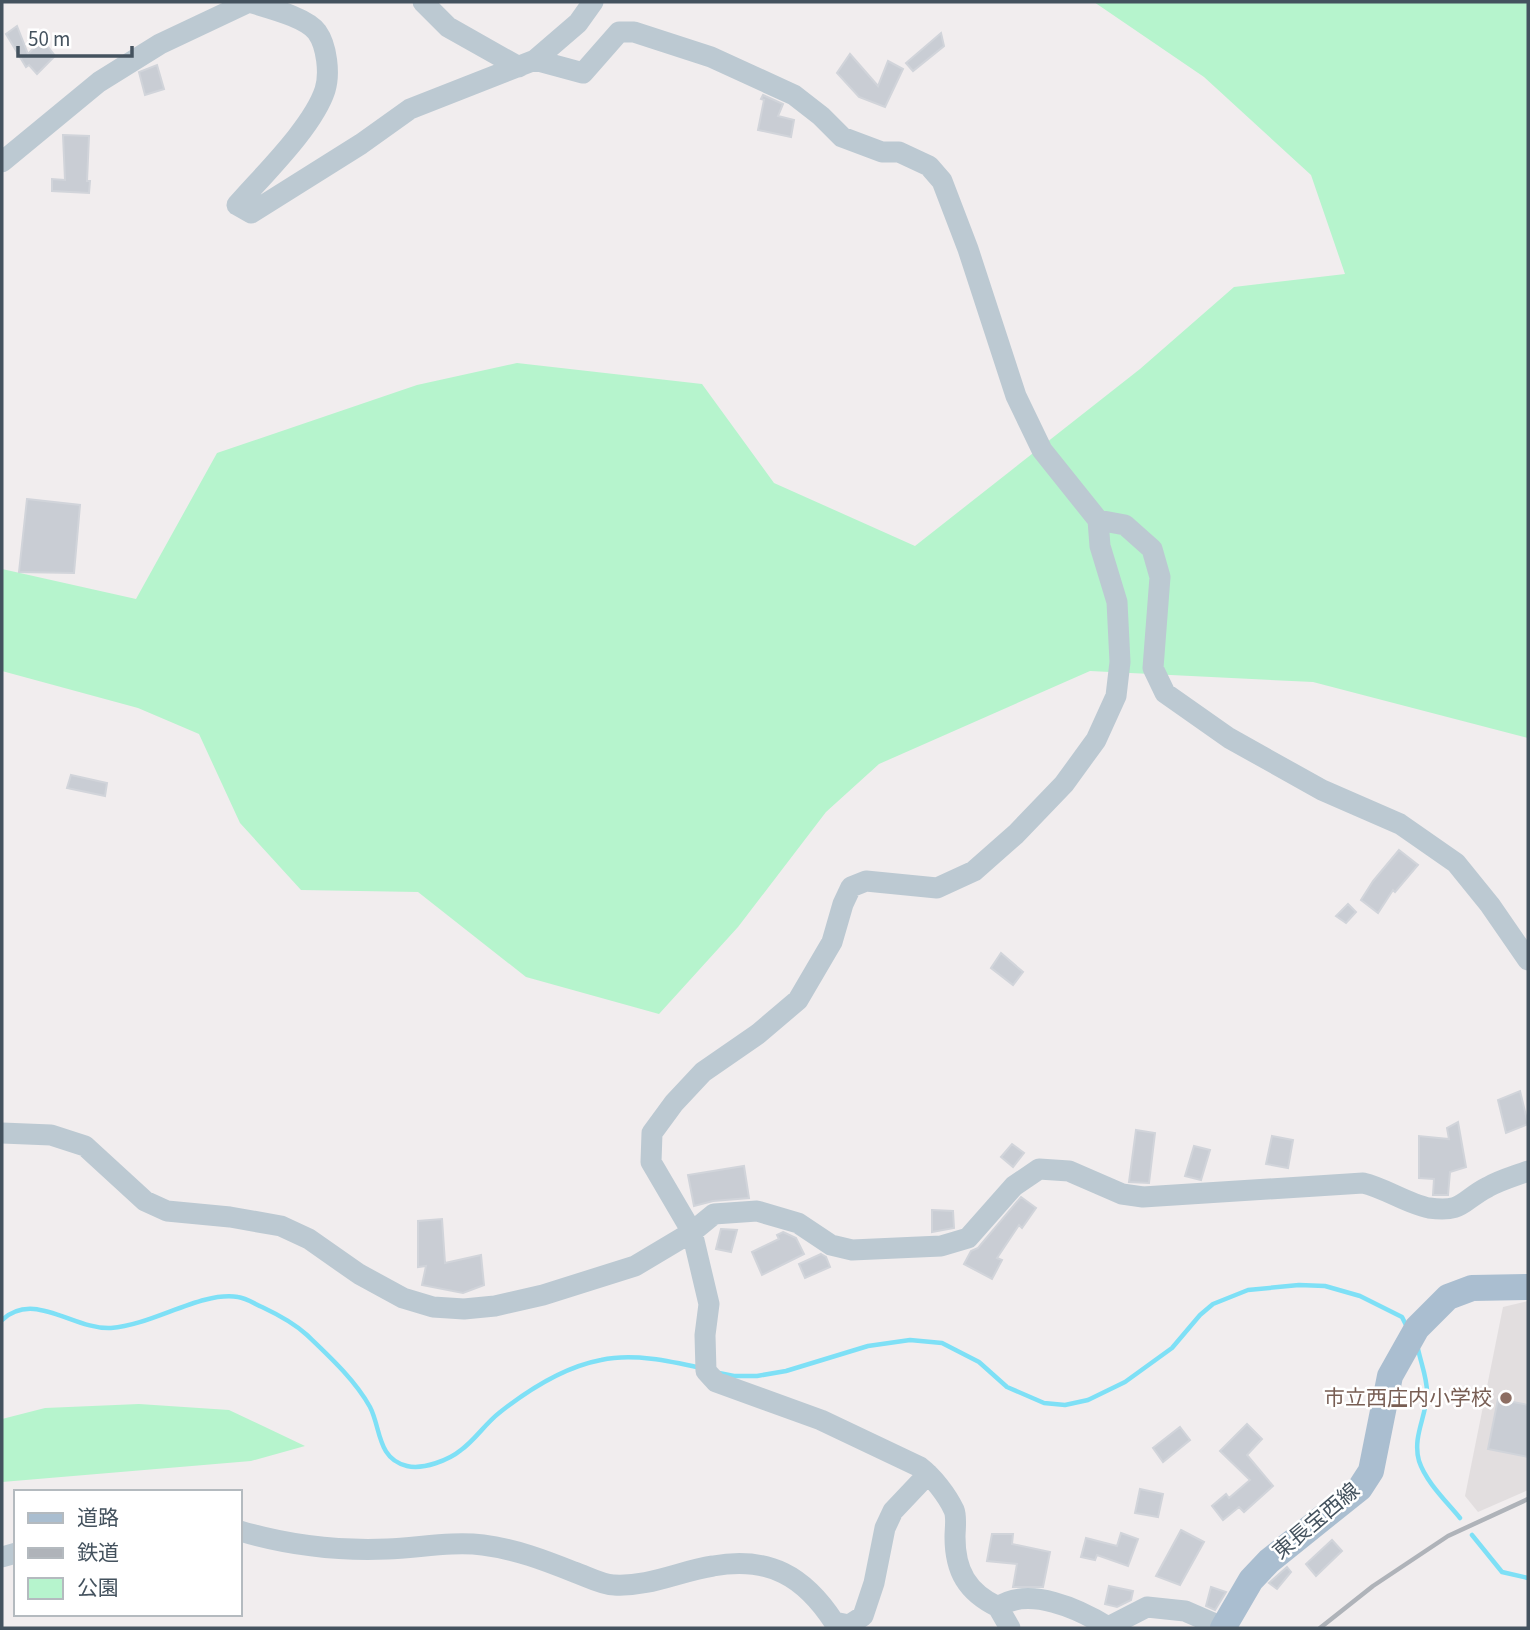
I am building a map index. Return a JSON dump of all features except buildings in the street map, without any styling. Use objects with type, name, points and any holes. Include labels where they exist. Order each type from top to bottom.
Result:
[{"type":"main road","name":"東長宝西線","points":[[1224,1628],[1251,1580],[1269,1561],[1360,1488],[1371,1471],[1390,1376],[1417,1328],[1448,1297],[1460,1292],[1472,1288],[1528,1287]]},
{"type":"street","points":[[2,162],[99,82],[160,44],[249,2],[295,17],[317,32],[327,59],[326,89],[309,120],[237,205],[251,213],[361,144],[410,109],[527,63],[578,23],[593,2]]},
{"type":"street","points":[[423,2],[448,27],[527,63],[583,73],[619,32],[634,32],[711,57],[794,95],[842,137],[882,152],[899,152],[929,166],[942,181],[968,248],[1016,396],[1042,450],[1098,520],[1100,546],[1117,602],[1120,662],[1116,696],[1096,740],[1064,784],[1016,834],[974,871],[937,888],[866,881],[851,887],[832,942],[799,1000],[758,1034],[703,1072],[674,1103],[652,1133],[651,1162],[692,1232],[709,1304],[704,1342],[708,1376],[716,1382],[831,1424],[911,1462],[928,1474],[955,1512],[955,1552],[967,1585],[984,1600],[998,1607],[1010,1628]]},
{"type":"street","points":[[1098,520],[1125,525],[1152,549],[1160,576],[1153,668],[1165,693],[1228,738],[1322,790],[1400,824],[1456,863],[1490,905],[1528,960]]},
{"type":"street","points":[[2,1132],[51,1135],[85,1146],[145,1201],[167,1211],[230,1217],[281,1226],[309,1239],[359,1274],[403,1298],[433,1307],[464,1308],[495,1306],[543,1295],[635,1266],[692,1232],[714,1214],[757,1211],[798,1223],[831,1245],[852,1250],[941,1246],[968,1238],[1014,1186],[1040,1170],[1069,1171],[1122,1194],[1143,1197],[1363,1183],[1427,1208],[1447,1209],[1464,1205],[1488,1186],[1528,1171]]},
{"type":"street","points":[[242,1532],[275,1541],[314,1546],[383,1550],[479,1545],[517,1550],[612,1586],[649,1583],[713,1566],[746,1563],[783,1572],[804,1584],[834,1622],[849,1625],[863,1616],[874,1583],[885,1528],[892,1511],[928,1474]]},
{"type":"street","points":[[998,1607],[1009,1600],[1052,1601],[1083,1611],[1108,1627],[1147,1607],[1185,1611],[1224,1628]]},
{"type":"shaded area","name":"市立西庄内小学校","points":[[1528,1301],[1528,1490],[1478,1512],[1465,1496],[1503,1307]]},
{"type":"green space","points":[[1094,2],[1528,2],[1528,738],[1313,682],[1090,671],[879,764],[826,812],[738,927],[659,1014],[526,977],[418,892],[301,890],[240,823],[199,734],[138,708],[2,671],[2,569],[136,599],[217,453],[417,385],[517,363],[702,384],[774,483],[915,546],[1140,369],[1234,287],[1345,274],[1311,175],[1204,77]]},
{"type":"green space","points":[[139,1404],[229,1410],[305,1446],[251,1461],[2,1482],[2,1419],[45,1408]]},
{"type":"waterway","points":[[719,1373],[757,1376],[786,1371],[868,1346],[910,1340],[942,1343],[979,1362],[1007,1387],[1044,1403],[1065,1405],[1088,1400],[1125,1382],[1172,1348],[1213,1304],[1248,1290],[1299,1285],[1325,1286],[1360,1296],[1402,1317],[1407,1327]]},
{"type":"waterway","points":[[2,1320],[14,1312],[41,1310],[97,1327],[111,1328],[127,1326],[208,1299],[224,1296],[244,1299],[292,1323],[333,1360],[357,1387],[370,1407],[381,1442],[390,1457],[413,1467],[443,1461],[456,1454],[510,1404],[547,1380],[587,1363],[626,1357],[701,1368]]},
{"type":"waterway","points":[[1418,1349],[1427,1392],[1417,1443],[1419,1461],[1431,1484],[1460,1518]]},
{"type":"waterway","points":[[1472,1535],[1502,1572],[1528,1578]]},
{"type":"railway","points":[[1320,1628],[1373,1586],[1448,1536],[1528,1499]]},
{"type":"place","name":"市立西庄内小学校","points":[[1506,1398]]}]
